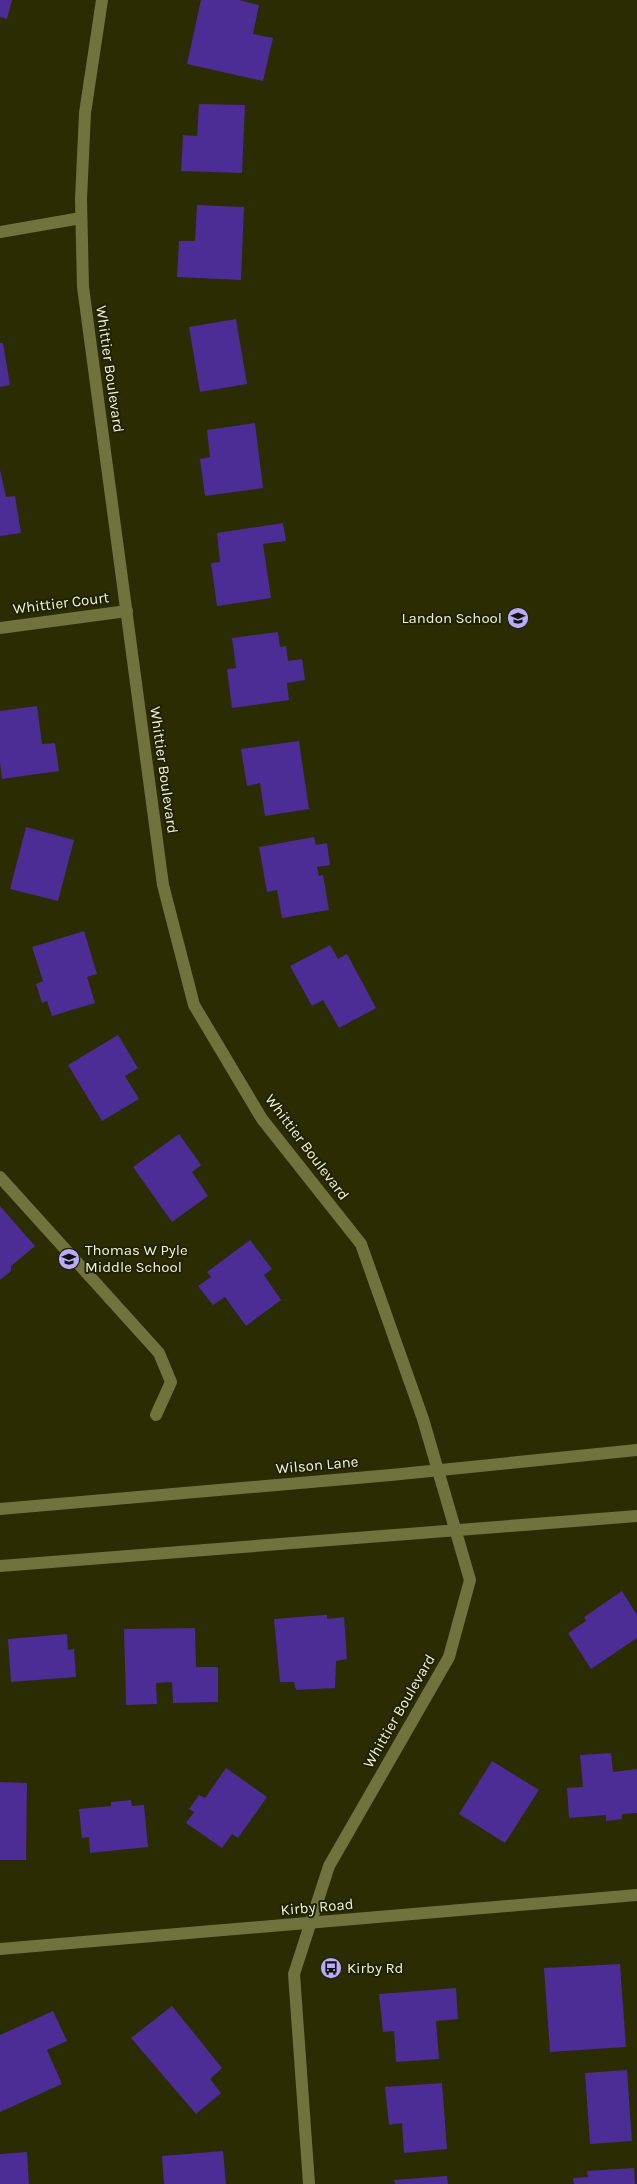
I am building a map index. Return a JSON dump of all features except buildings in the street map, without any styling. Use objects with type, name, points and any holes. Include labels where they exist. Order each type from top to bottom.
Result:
[{"type":"street","name":"Whittier Boulevard","points":[[102,0],[84,113],[81,218],[83,287],[163,885],[194,1005],[262,1119],[361,1244],[423,1419],[470,1580],[449,1657],[329,1866],[294,1974],[309,2184]]},
{"type":"street","points":[[0,232],[81,218]]},
{"type":"street","name":"Whittier Court","points":[[0,628],[127,612]]},
{"type":"street","points":[[0,1177],[159,1353],[171,1382],[156,1415]]},
{"type":"street","name":"Wilson Lane","points":[[0,1509],[391,1475],[637,1450]]},
{"type":"street","points":[[0,1566],[637,1516]]},
{"type":"street","name":"Kirby Road","points":[[0,1949],[637,1895]]},
{"type":"place","name":"Landon School","points":[[518,618]]},
{"type":"place","name":"Thomas W Pyle Middle School","points":[[69,1259]]},
{"type":"place","name":"Kirby Rd","points":[[331,1968]]}]
